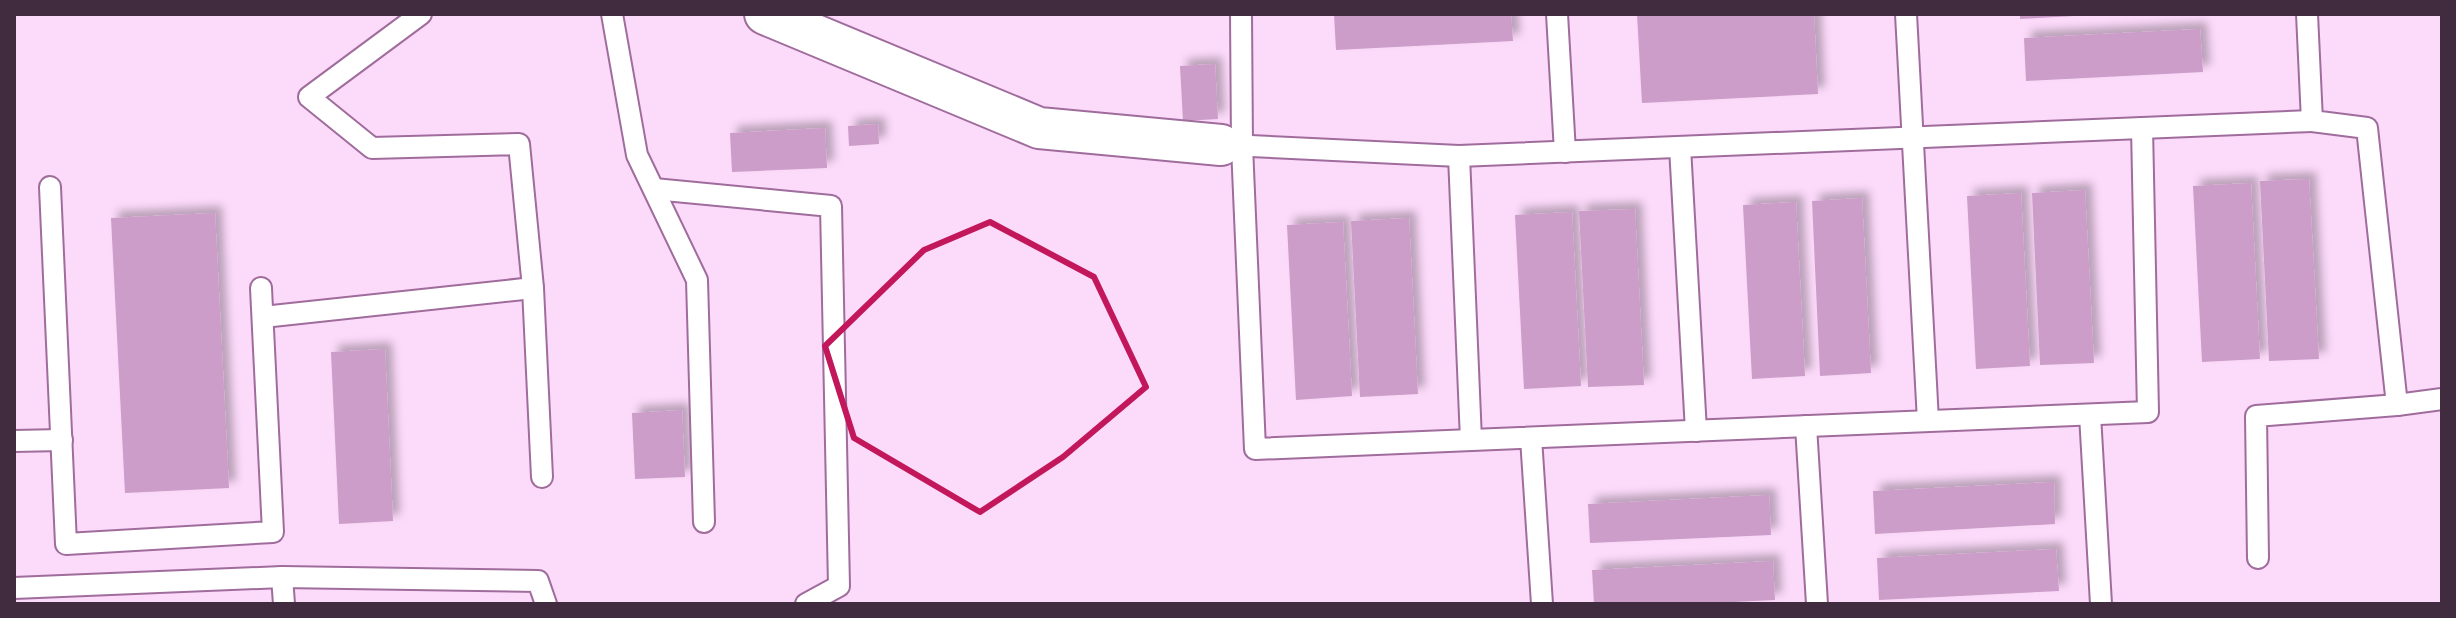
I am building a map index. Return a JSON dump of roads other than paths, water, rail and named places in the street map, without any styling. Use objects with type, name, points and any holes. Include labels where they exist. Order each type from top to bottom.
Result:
[{"type":"street","points":[[765,14],[1039,128],[1232,146]]},
{"type":"lane","points":[[421,14],[309,97],[372,148],[519,144],[533,288],[542,477]]},
{"type":"lane","points":[[612,14],[637,155],[697,280],[704,522]]},
{"type":"lane","points":[[1241,14],[1232,146],[1255,449],[2148,412],[2142,128]]},
{"type":"lane","points":[[1557,14],[1565,152]]},
{"type":"lane","points":[[1906,14],[1928,421]]},
{"type":"lane","points":[[2307,14],[2312,121]]},
{"type":"lane","points":[[1232,146],[1459,156],[2312,121],[2367,128],[2397,405]]},
{"type":"lane","points":[[1680,147],[1696,431]]},
{"type":"lane","points":[[1459,156],[1471,440]]},
{"type":"lane","points":[[50,187],[66,544],[273,532],[261,288]]},
{"type":"lane","points":[[654,189],[831,206],[839,586],[806,604]]},
{"type":"lane","points":[[263,317],[533,288]]},
{"type":"lane","points":[[2258,558],[2256,416],[2442,399]]},
{"type":"lane","points":[[2090,415],[2101,604]]},
{"type":"lane","points":[[1806,426],[1817,604]]},
{"type":"lane","points":[[1531,438],[1542,604]]},
{"type":"lane","points":[[14,441],[62,440]]},
{"type":"lane","points":[[282,577],[284,604]]},
{"type":"lane","points":[[14,588],[282,577],[538,581],[546,604]]}]
